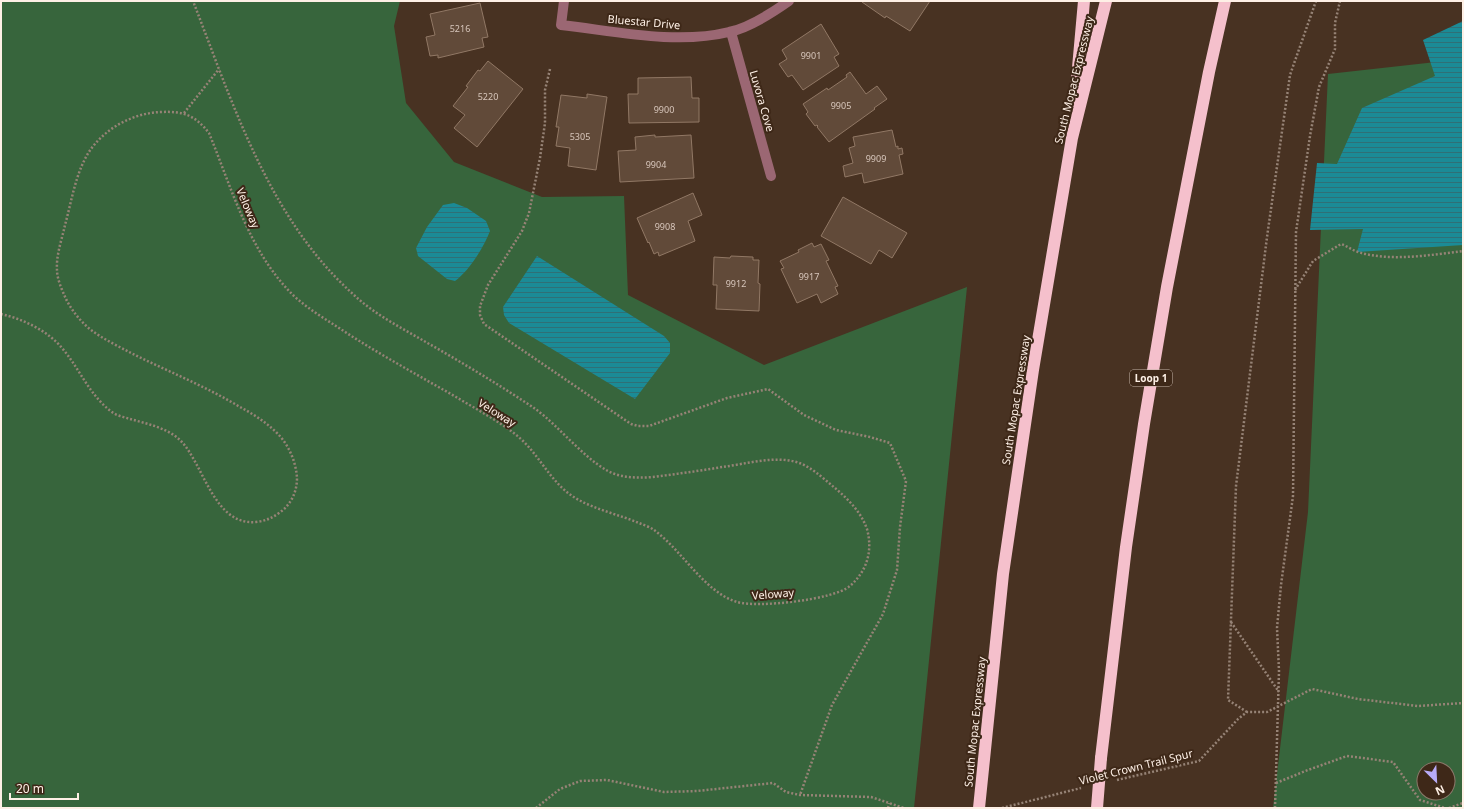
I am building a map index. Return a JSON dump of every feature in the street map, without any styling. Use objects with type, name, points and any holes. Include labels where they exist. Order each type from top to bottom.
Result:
[{"type":"highway","points":[[1072,138],[1084,1]]},
{"type":"highway","name":"South Mopac Expressway","points":[[979,808],[1006,558],[1033,370],[1072,138],[1106,1]]},
{"type":"highway","name":"Loop 1","points":[[1097,808],[1101,758],[1126,547],[1144,424],[1167,287],[1209,72],[1225,1]]},
{"type":"street","name":"Bluestar Drive","points":[[564,1],[561,25],[679,38],[731,32],[754,22],[789,1]]},
{"type":"street","name":"Luvora Cove","points":[[731,32],[771,176]]},
{"type":"path","name":"Veloway","points":[[1,314],[25,322],[52,339],[62,348],[91,392],[102,405],[116,415],[171,433],[181,441],[209,489],[227,512],[239,520],[259,522],[282,512],[294,495],[297,485],[293,459],[287,445],[278,434],[266,423],[224,398],[140,357],[91,330],[76,316],[66,299],[60,284],[57,270],[58,254],[81,169],[92,148],[109,130],[140,115],[170,111],[184,114],[193,117],[202,124],[209,133],[247,227],[258,250],[271,269],[294,296],[311,310],[354,338],[477,410],[516,435],[531,449],[562,490],[580,501],[653,529],[671,545],[712,587],[722,595],[734,601],[750,605],[772,604],[832,594],[844,591],[863,571],[869,558],[870,543],[860,514],[846,498],[816,472],[802,464],[788,460],[767,461],[653,477],[634,478],[617,475],[603,468],[536,410],[458,361],[380,315],[354,296],[310,248],[272,190],[219,68],[193,1]]},
{"type":"path","points":[[1316,1],[1290,75],[1267,238],[1236,486],[1228,700],[1247,712],[1267,712],[1312,689],[1358,699],[1418,706],[1463,703]]},
{"type":"path","points":[[1274,808],[1279,692],[1277,628],[1281,585],[1293,496],[1296,232],[1310,136],[1319,87],[1335,49],[1335,23],[1340,1]]},
{"type":"path","points":[[184,114],[219,68]]},
{"type":"path","points":[[550,69],[545,90],[544,123],[540,158],[529,213],[522,231],[488,286],[480,306],[480,315],[484,324],[631,424],[638,426],[649,426],[727,398],[768,389],[804,415],[836,430],[870,436],[890,443],[906,481],[900,527],[897,570],[883,614],[832,705],[800,795]]},
{"type":"path","points":[[1295,290],[1313,261],[1342,244],[1357,252],[1378,257],[1425,256],[1463,251]]},
{"type":"path","points":[[1231,621],[1279,692]]},
{"type":"path","name":"Violet Crown Trail Spur","points":[[1110,782],[1199,761],[1238,719],[1247,712]]},
{"type":"path","points":[[1275,783],[1347,756],[1393,762],[1420,800],[1445,808]]},
{"type":"path","points":[[536,808],[560,789],[580,782],[607,780],[664,792],[697,791],[773,783],[786,792],[800,795],[871,796],[904,808]]},
{"type":"path","name":"Violet Crown Trail Spur","points":[[1002,808],[1087,787]]},
{"type":"path","points":[[888,808],[889,803]]},
{"type":"path","points":[[1449,808],[1463,803]]},
{"type":"green space","points":[[1,1],[400,1],[394,26],[406,103],[454,162],[542,197],[624,196],[628,295],[764,365],[967,287],[914,808],[1,808]]},
{"type":"green space","points":[[1463,59],[1463,808],[1273,808],[1308,512],[1328,74]]},
{"type":"water","points":[[1463,21],[1463,245],[1357,252],[1363,229],[1310,230],[1317,163],[1337,164],[1362,108],[1435,76],[1423,40]]},
{"type":"water","points":[[454,203],[467,208],[486,221],[490,231],[476,258],[466,271],[455,281],[447,279],[418,256],[416,248],[427,227],[443,205]]},
{"type":"water","points":[[537,256],[664,336],[670,343],[670,353],[635,399],[509,323],[504,315],[503,307]]},
{"type":"building","points":[[862,1],[930,1],[910,31],[886,16],[885,18]]},
{"type":"building","points":[[480,3],[488,37],[482,38],[484,47],[438,58],[438,55],[430,56],[426,37],[435,35],[430,14]]},
{"type":"building","points":[[821,24],[839,54],[834,57],[839,66],[803,90],[792,75],[788,77],[779,64],[787,59],[782,50]]},
{"type":"building","points":[[488,61],[523,89],[477,147],[454,128],[465,115],[453,106],[468,87],[466,86],[478,70],[480,71]]},
{"type":"building","points":[[850,72],[866,94],[877,86],[887,99],[829,142],[817,127],[818,126],[815,126],[806,114],[808,112],[803,104],[827,88],[828,90],[847,77],[846,75]]},
{"type":"building","points":[[691,77],[692,98],[699,98],[699,122],[629,123],[628,94],[638,94],[638,78]]},
{"type":"building","points":[[587,94],[607,97],[596,170],[568,166],[570,148],[556,146],[559,127],[556,127],[561,95],[587,98]]},
{"type":"building","points":[[892,130],[896,147],[898,146],[898,149],[902,148],[903,154],[899,155],[903,174],[864,183],[862,173],[845,177],[843,166],[853,163],[849,148],[855,146],[853,137]]},
{"type":"building","points":[[655,135],[655,137],[691,135],[694,178],[620,182],[618,151],[636,150],[635,137]]},
{"type":"building","points":[[693,193],[702,215],[688,221],[695,241],[659,256],[658,252],[654,254],[637,218]]},
{"type":"building","points":[[843,197],[907,233],[892,258],[879,250],[871,264],[821,236]]},
{"type":"building","points":[[812,243],[814,247],[821,244],[829,260],[826,261],[838,286],[835,287],[838,294],[821,303],[817,294],[797,303],[781,269],[784,268],[780,261],[799,252],[798,250]]},
{"type":"building","points":[[731,256],[753,257],[753,260],[759,260],[759,311],[716,309],[717,285],[713,285],[714,257],[730,258]]}]
